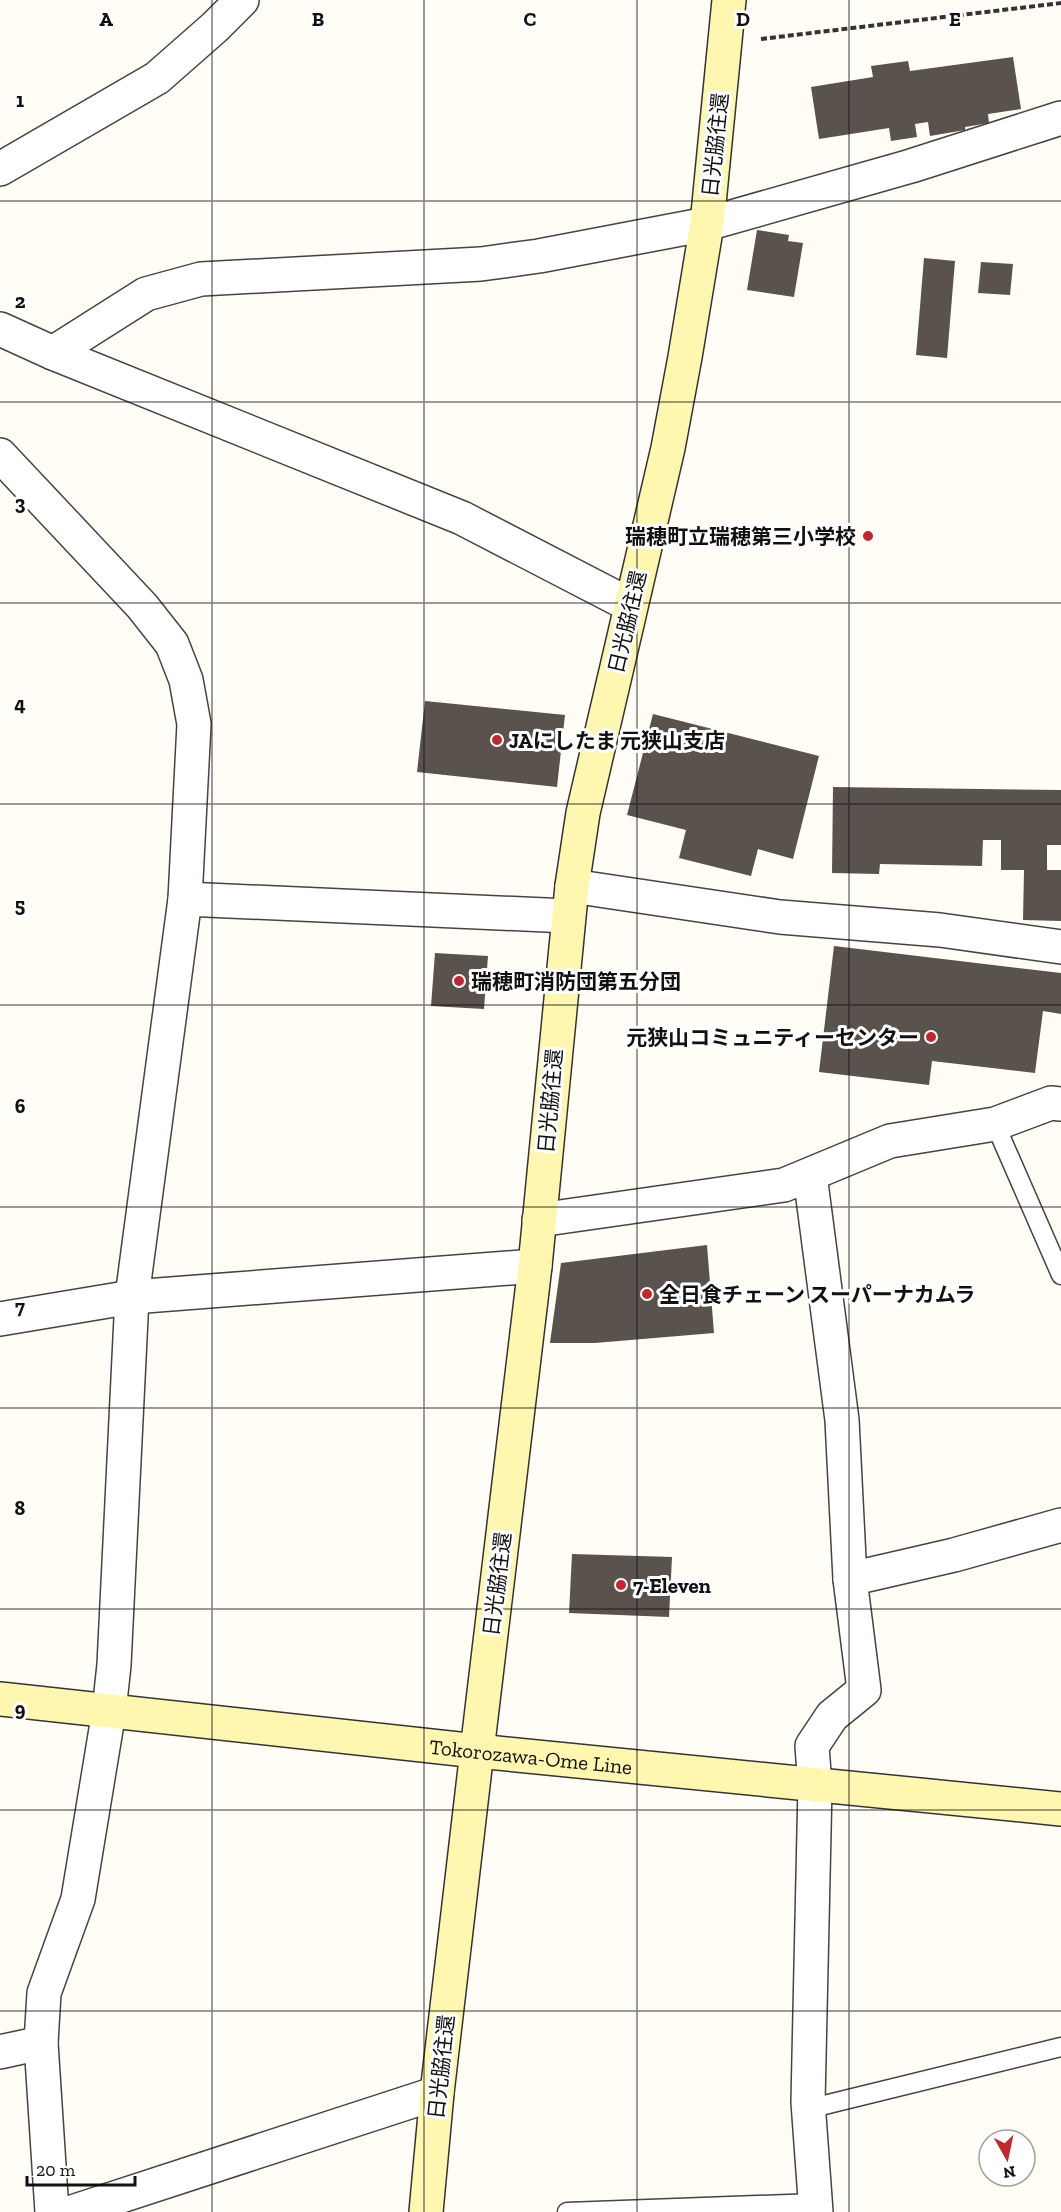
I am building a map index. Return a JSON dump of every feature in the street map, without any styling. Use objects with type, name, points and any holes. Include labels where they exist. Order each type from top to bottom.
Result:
[{"type":"main road","name":"日光脇往還","points":[[426,2212],[437,2093],[535,1266],[570,901],[583,813],[668,448],[685,357],[706,224],[729,0]]},
{"type":"main road","name":"Tokorozawa-Ome Line","points":[[0,1699],[477,1751],[1061,1809]]},
{"type":"street","points":[[0,169],[157,78],[242,0]]},
{"type":"street","points":[[53,353],[146,294],[201,279],[482,264],[539,256],[706,224],[911,166],[1061,118]]},
{"type":"street","points":[[0,329],[53,353],[462,518],[630,605]]},
{"type":"street","points":[[0,455],[142,606],[172,644],[186,680],[194,724],[184,899],[132,1297],[114,1665],[109,1711],[78,1899],[44,1993],[41,2043],[52,2212]]},
{"type":"street","points":[[184,899],[570,901],[940,930],[1061,946]]},
{"type":"street","points":[[539,1220],[784,1185],[891,1141],[995,1124],[1051,1103],[1061,1104]]},
{"type":"street","points":[[810,1174],[842,1420],[850,1579],[864,1690],[832,1716],[812,1746],[815,1786],[808,2109],[815,2207]]},
{"type":"street","points":[[0,1318],[132,1297],[535,1266]]},
{"type":"street","points":[[850,1579],[954,1555],[1061,1525]]},
{"type":"street","points":[[0,2052],[41,2043]]},
{"type":"street","points":[[72,2212],[437,2093]]},
{"type":"lane","points":[[995,1124],[1061,1275]]},
{"type":"lane","points":[[808,2109],[1061,2046]]},
{"type":"lane","points":[[567,2212],[815,2207]]},
{"type":"path","points":[[726,40],[761,39],[1061,3]]},
{"type":"building","points":[[1013,57],[1021,109],[988,114],[989,123],[930,136],[928,122],[915,124],[917,137],[891,141],[889,128],[819,139],[811,87],[873,77],[871,66],[908,61],[910,71]]},
{"type":"building","points":[[757,230],[789,235],[788,241],[803,243],[794,297],[747,290]]},
{"type":"building","points":[[924,258],[955,261],[947,358],[916,355]]},
{"type":"building","points":[[981,262],[1013,264],[1010,295],[978,293]]},
{"type":"building","points":[[425,701],[565,715],[557,787],[417,772]]},
{"type":"building","points":[[653,714],[819,756],[793,859],[758,849],[751,876],[679,858],[686,830],[627,815]]},
{"type":"building","points":[[833,787],[1061,790],[1061,845],[1047,845],[1047,870],[1061,870],[1061,921],[1023,920],[1024,870],[1001,870],[1001,840],[983,840],[982,866],[880,864],[879,874],[832,873]]},
{"type":"building","name":"元狭山コミュニティーセンター","points":[[834,946],[1061,973],[1061,1014],[1043,1011],[1035,1073],[932,1061],[929,1085],[819,1072]]},
{"type":"building","name":"瑞穂町消防団第五分団","points":[[435,953],[488,956],[484,1009],[431,1006]]},
{"type":"building","points":[[707,1245],[714,1333],[595,1343],[550,1343],[561,1263]]},
{"type":"building","name":"7-Eleven","points":[[572,1554],[672,1557],[669,1617],[569,1613]]},
{"type":"place","name":"瑞穂町立瑞穂第三小学校","points":[[868,536]]},
{"type":"place","name":"JAにしたま 元狭山支店","points":[[497,740]]},
{"type":"place","name":"瑞穂町消防団第五分団","points":[[459,981]]},
{"type":"place","name":"元狭山コミュニティーセンター","points":[[931,1037]]},
{"type":"place","name":"全日食チェーン スーパーナカムラ","points":[[647,1294]]},
{"type":"place","name":"7-Eleven","points":[[621,1585]]}]
